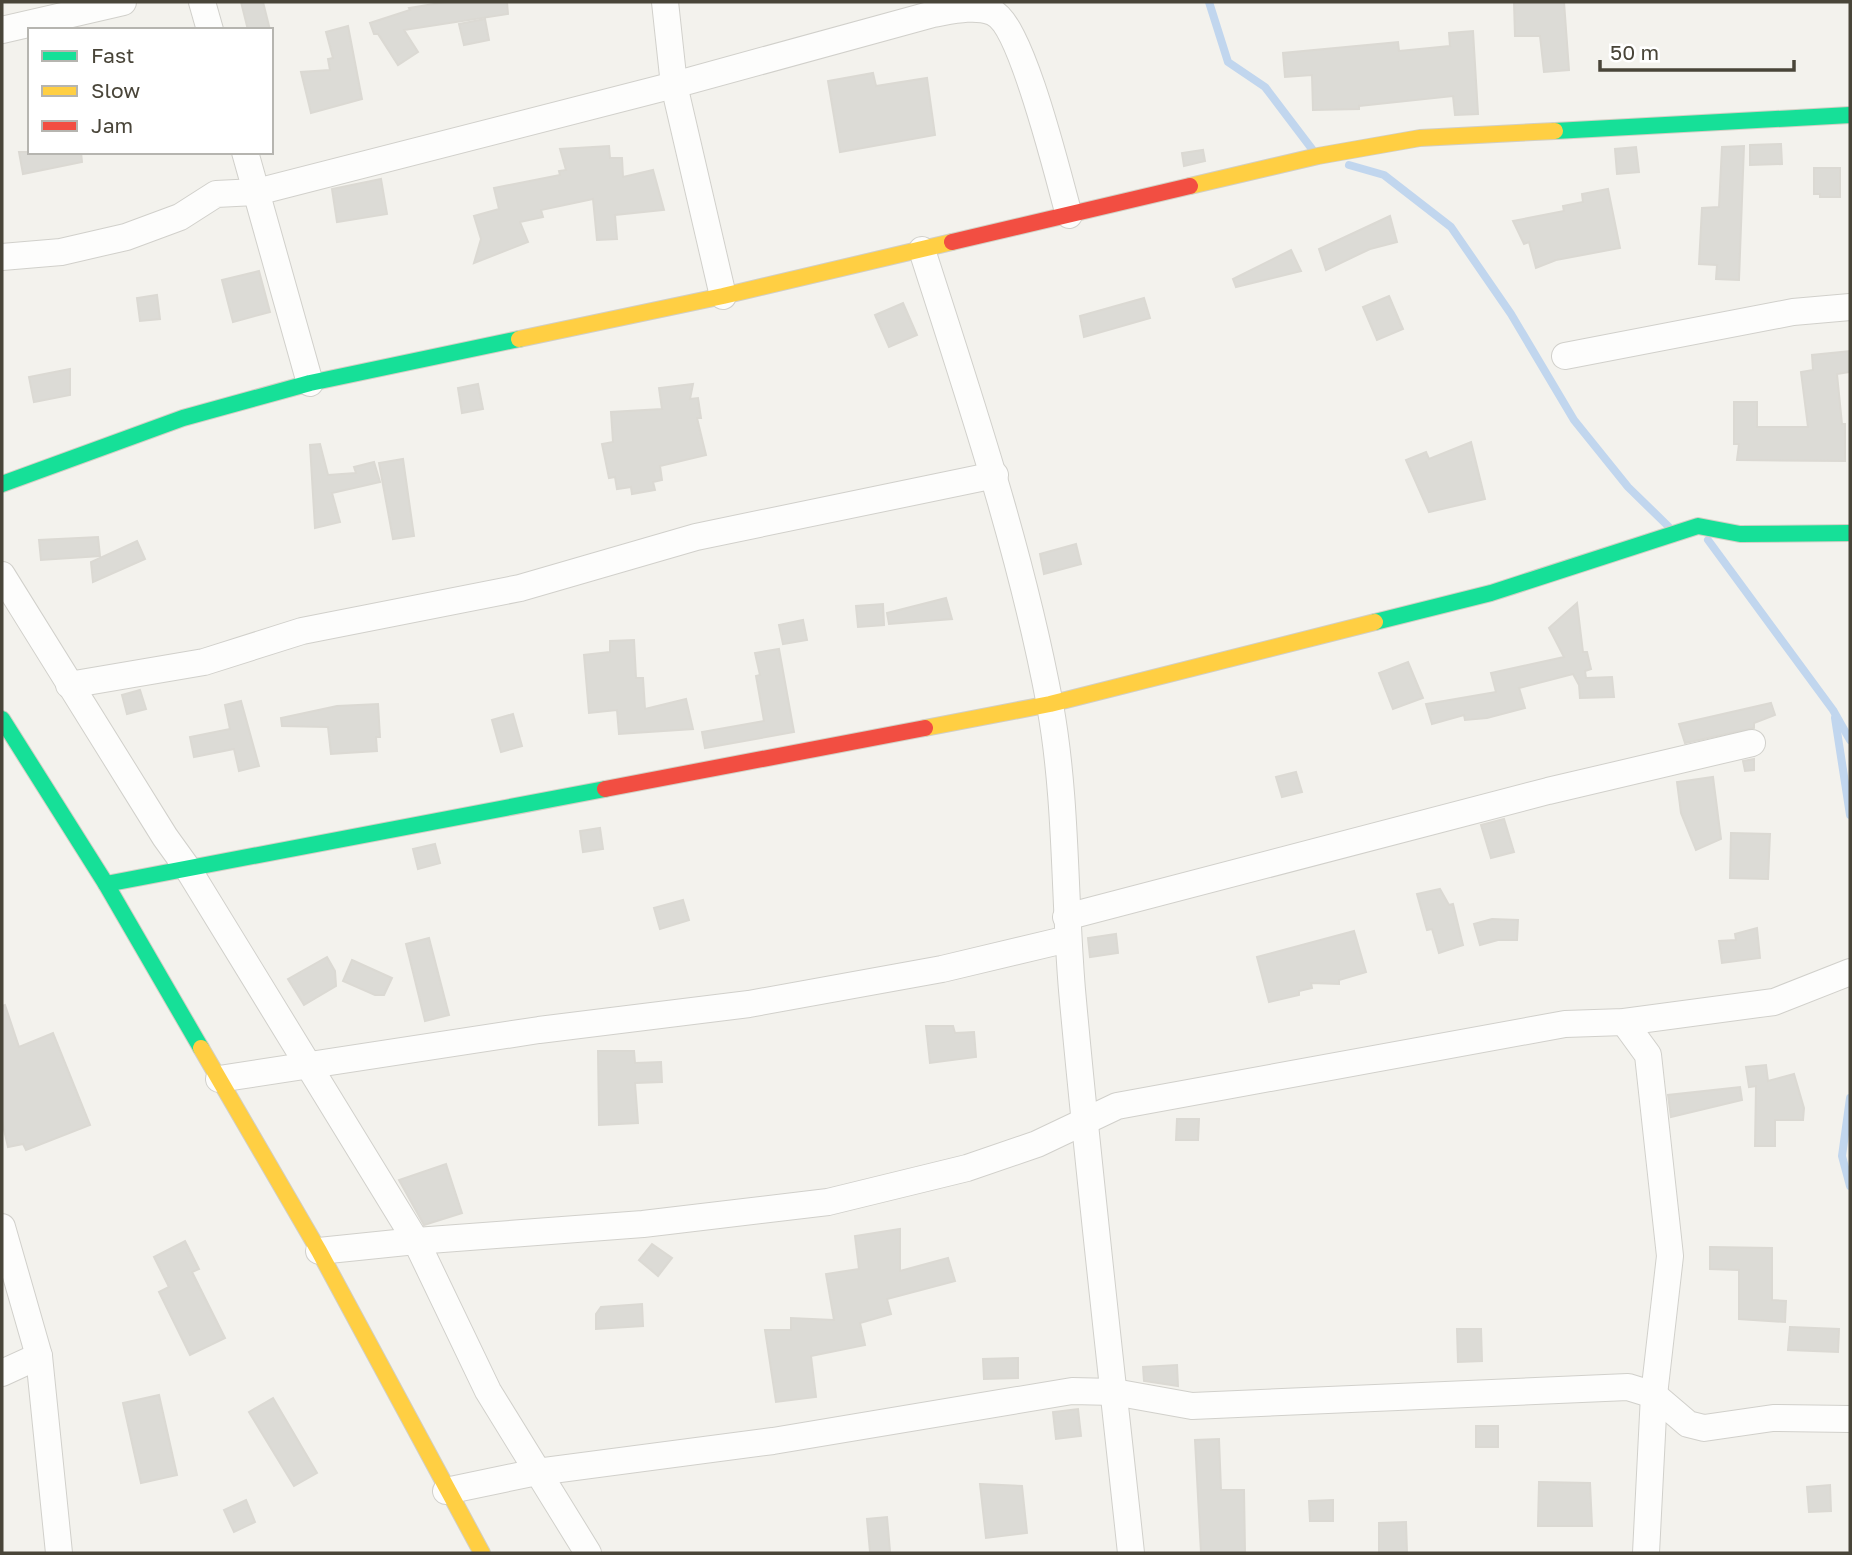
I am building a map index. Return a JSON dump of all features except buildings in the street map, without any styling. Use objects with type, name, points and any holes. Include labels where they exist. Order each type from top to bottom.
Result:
[{"type":"street","points":[[2,30],[123,2]]},
{"type":"street","points":[[202,2],[209,28]]},
{"type":"street","points":[[665,2],[674,85],[723,296]]},
{"type":"street","points":[[2,257],[61,252],[126,237],[180,217],[216,194],[257,192],[674,85],[933,13],[978,9],[994,12],[1010,32],[1021,55],[1069,215]]},
{"type":"street","points":[[2,484],[183,418],[310,383],[723,296],[1318,156],[1420,138],[1850,115]]},
{"type":"street","points":[[246,154],[310,383]]},
{"type":"street","points":[[922,250],[995,475],[1050,704],[1061,784],[1067,928],[1084,1121],[1131,1553]]},
{"type":"street","points":[[1565,356],[1793,312],[1850,307]]},
{"type":"street","points":[[69,685],[204,662],[302,631],[520,588],[696,537],[995,475]]},
{"type":"street","points":[[107,884],[1050,704],[1491,593],[1604,559],[1698,526],[1740,534],[1850,533]]},
{"type":"street","points":[[2,575],[165,837],[188,869],[416,1241],[488,1391],[588,1553]]},
{"type":"street","points":[[2,719],[107,884],[319,1251],[482,1553]]},
{"type":"street","points":[[219,1079],[539,1030],[749,1004],[942,970],[1067,928],[1548,792],[1752,743]]},
{"type":"street","points":[[319,1251],[643,1224],[828,1202],[967,1168],[1037,1144],[1117,1106],[1565,1024],[1624,1022],[1774,1003],[1850,972]]},
{"type":"street","points":[[1624,1022],[1648,1055],[1670,1256],[1654,1395],[1646,1553]]},
{"type":"street","points":[[2,1227],[38,1356],[59,1553]]},
{"type":"street","points":[[2,1373],[38,1356]]},
{"type":"street","points":[[446,1490],[537,1472],[773,1441],[1072,1391],[1114,1392],[1192,1406],[1607,1386],[1628,1387],[1654,1395],[1688,1424],[1704,1428],[1773,1418],[1850,1419]]},
{"type":"waterway","points":[[1209,2],[1228,62],[1265,87],[1312,149]]},
{"type":"waterway","points":[[1349,165],[1384,175],[1451,227],[1511,314],[1574,420],[1628,487],[1669,527]]},
{"type":"waterway","points":[[1708,540],[1833,710],[1850,740]]},
{"type":"waterway","points":[[1835,718],[1850,815]]},
{"type":"waterway","points":[[1850,1098],[1842,1156],[1850,1186]]},
{"type":"traffic: fast","points":[[1555,131],[1850,115]]},
{"type":"traffic: fast","points":[[2,484],[183,418],[310,383],[519,339]]},
{"type":"traffic: fast","points":[[1375,622],[1491,593],[1698,526],[1740,534],[1850,533]]},
{"type":"traffic: fast","points":[[2,719],[106,884],[201,1048]]},
{"type":"traffic: fast","points":[[106,884],[605,789]]},
{"type":"traffic: slow","points":[[1190,186],[1318,156],[1420,138],[1555,131]]},
{"type":"traffic: slow","points":[[519,339],[723,296],[952,242]]},
{"type":"traffic: slow","points":[[925,728],[1050,704],[1375,622]]},
{"type":"traffic: slow","points":[[201,1048],[319,1251],[482,1553]]},
{"type":"traffic: jam","points":[[952,242],[1190,186]]},
{"type":"traffic: jam","points":[[605,789],[925,728]]}]
